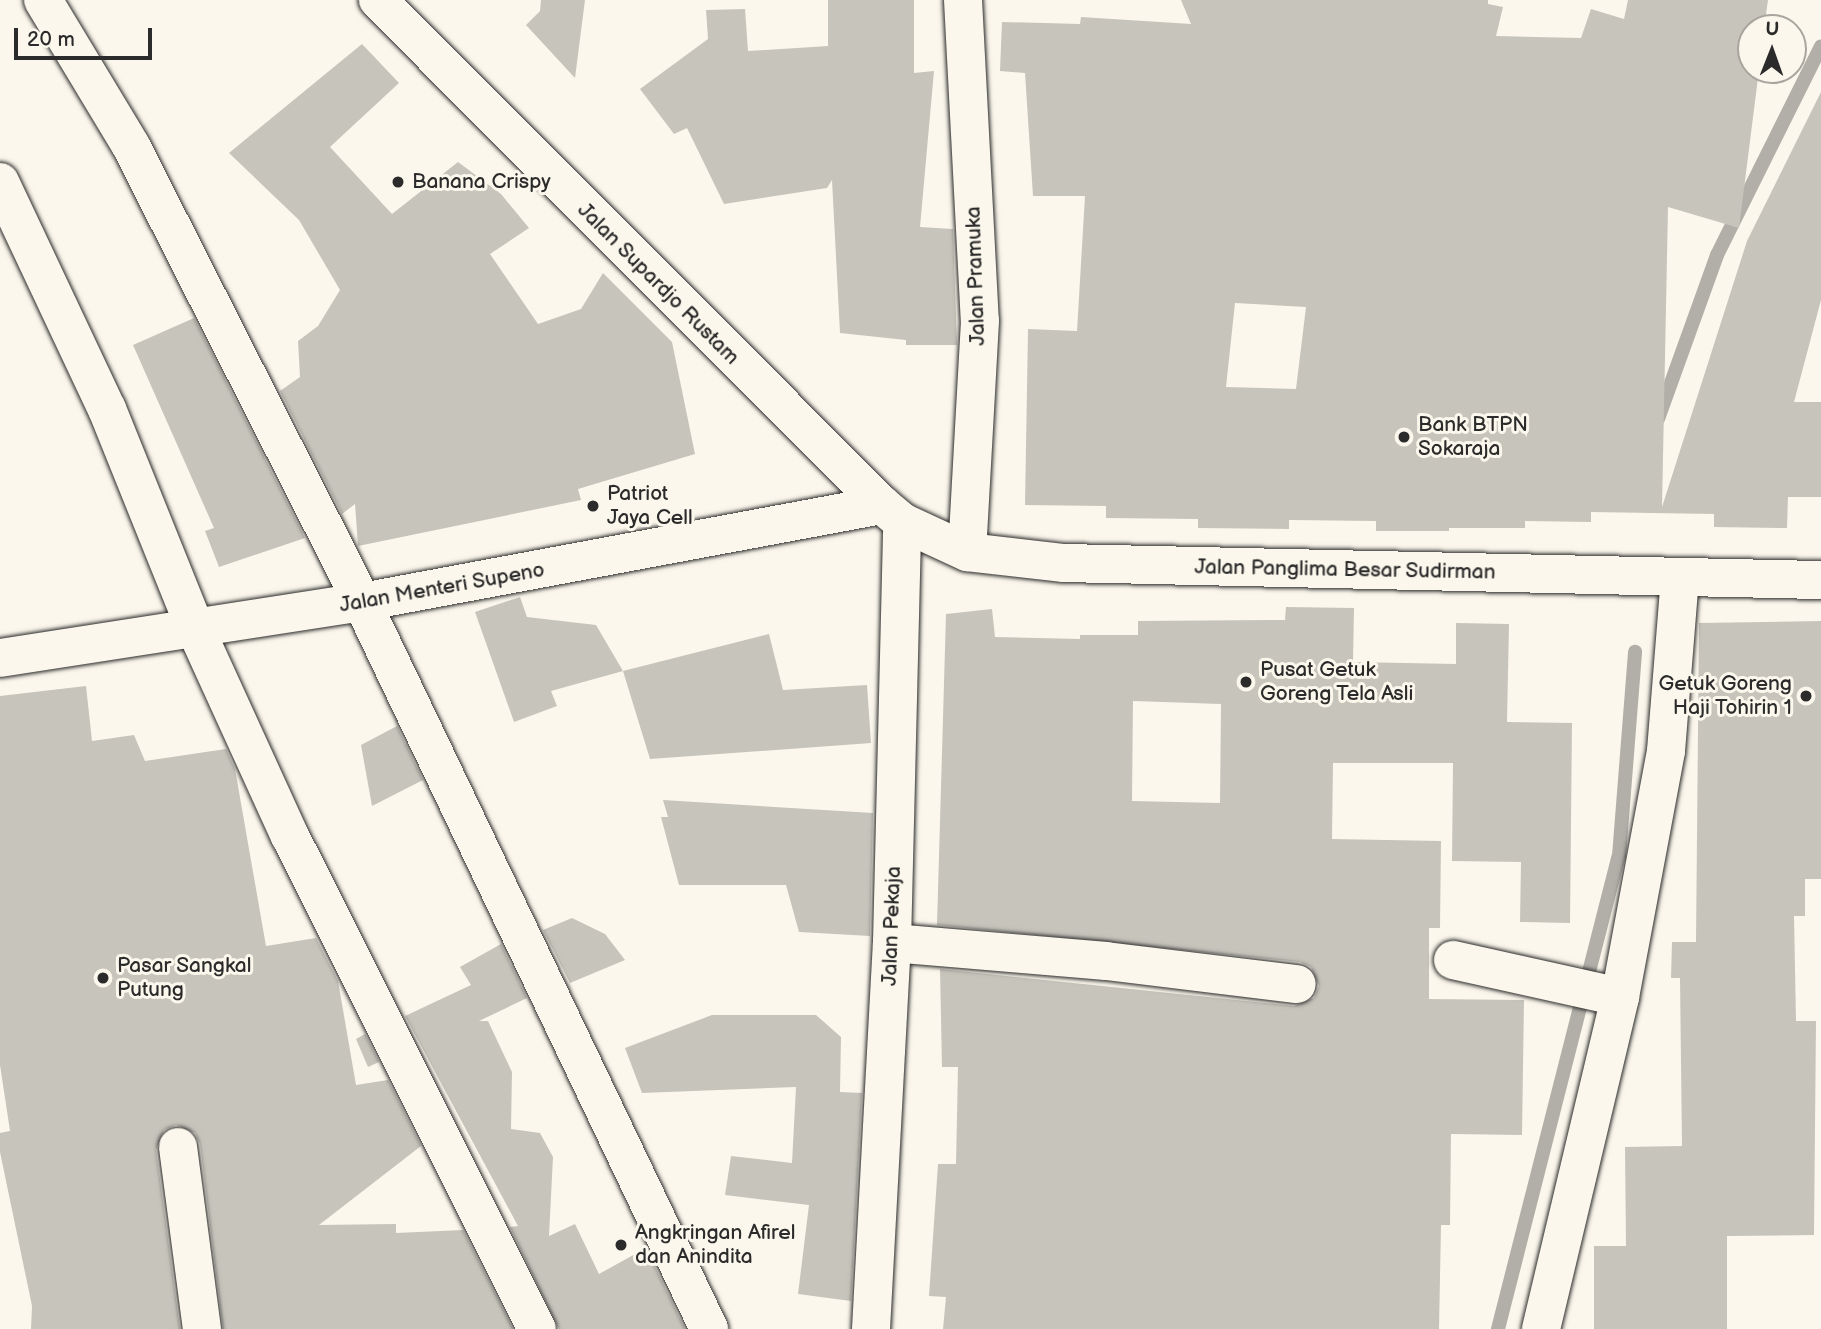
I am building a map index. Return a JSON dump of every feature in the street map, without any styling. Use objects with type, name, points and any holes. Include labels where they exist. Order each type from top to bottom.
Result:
[{"type":"main road","points":[[43,0],[131,146],[362,602],[709,1329]]},
{"type":"main road","name":"Jalan Supardjo Rustam","points":[[378,0],[892,514]]},
{"type":"main road","name":"Jalan Pramuka","points":[[963,0],[980,321],[967,552]]},
{"type":"main road","points":[[0,182],[107,409],[195,628],[290,836],[537,1329]]},
{"type":"main road","name":"Jalan Menteri Supeno","points":[[0,658],[362,602],[892,514]]},
{"type":"main road","name":"Jalan Panglima Besar Sudirman","points":[[892,514],[967,552],[1064,563],[1821,580]]},
{"type":"main road","name":"Jalan Pekaja","points":[[871,1329],[892,943],[892,514]]},
{"type":"main road","points":[[1541,1329],[1666,751],[1680,578]]},
{"type":"main road","points":[[892,943],[1106,961],[1297,984]]},
{"type":"main road","points":[[1453,960],[1612,996]]},
{"type":"main road","points":[[178,1147],[202,1329]]},
{"type":"building","points":[[541,0],[585,0],[575,78],[526,25],[540,11]]},
{"type":"building","points":[[828,0],[914,0],[914,73],[934,71],[920,227],[953,229],[957,345],[906,345],[906,340],[840,333],[832,180],[827,188],[724,204],[687,128],[674,134],[640,89],[708,39],[706,10],[745,9],[748,51],[828,46]]},
{"type":"building","points":[[1181,0],[1488,0],[1488,4],[1503,7],[1496,36],[1581,38],[1591,9],[1624,19],[1628,0],[1768,0],[1766,14],[1737,14],[1737,84],[1757,84],[1739,228],[1668,207],[1662,507],[1747,241],[1821,92],[1821,300],[1794,402],[1821,402],[1821,497],[1788,497],[1787,528],[1714,527],[1714,514],[1591,512],[1591,522],[1525,521],[1525,528],[1376,531],[1376,521],[1289,520],[1289,529],[1198,528],[1198,519],[1106,518],[1106,506],[1025,505],[1028,329],[1077,331],[1085,196],[1033,196],[1025,73],[1000,71],[1002,22],[1080,24],[1081,17],[1191,24]],"holes":[[[1235,303],[1306,307],[1296,389],[1226,387]]]},
{"type":"building","points":[[362,44],[399,83],[330,147],[392,214],[458,162],[501,194],[529,228],[490,254],[538,324],[581,309],[603,273],[672,342],[695,454],[578,489],[581,500],[358,546],[355,504],[342,514],[280,391],[300,377],[298,341],[318,326],[340,290],[299,220],[229,153]]},
{"type":"building","points":[[194,318],[305,538],[219,567],[205,531],[214,528],[133,345]]},
{"type":"building","points":[[520,597],[527,617],[596,625],[623,671],[551,691],[557,706],[514,722],[475,612]]},
{"type":"building","points":[[1286,607],[1354,608],[1353,662],[1456,664],[1456,623],[1509,624],[1507,722],[1572,723],[1570,923],[1520,922],[1521,862],[1452,861],[1453,763],[1333,763],[1332,839],[1441,841],[1440,928],[1429,928],[1429,999],[1524,1000],[1522,1135],[1451,1134],[1450,1225],[1441,1225],[1439,1329],[943,1329],[946,1297],[929,1296],[938,1164],[956,1164],[958,1067],[942,1067],[940,969],[1294,1006],[1314,998],[1319,986],[1311,967],[1300,962],[937,925],[946,614],[992,609],[995,637],[1080,639],[1080,635],[1138,635],[1138,621],[1285,620]],"holes":[[[1133,701],[1221,704],[1220,803],[1132,801]]]},
{"type":"building","points":[[1821,621],[1821,879],[1805,879],[1805,916],[1794,916],[1796,1021],[1816,1021],[1814,1235],[1727,1236],[1727,1329],[1594,1329],[1594,1246],[1626,1246],[1625,1147],[1682,1146],[1680,978],[1671,978],[1672,942],[1696,942],[1699,623]]},
{"type":"building","points":[[769,634],[783,690],[867,685],[871,743],[650,759],[623,671]]},
{"type":"building","points":[[86,686],[92,741],[134,735],[145,761],[226,749],[235,769],[266,946],[316,938],[338,981],[356,1085],[388,1080],[421,1146],[319,1225],[396,1224],[396,1233],[463,1230],[513,1329],[223,1329],[200,1144],[195,1133],[176,1125],[164,1130],[156,1150],[180,1329],[31,1329],[32,1306],[0,1152],[0,1133],[10,1131],[0,1065],[0,696]]},
{"type":"building","points":[[397,726],[423,780],[372,806],[361,745]]},
{"type":"building","points":[[663,800],[873,813],[870,936],[799,932],[786,885],[679,885],[661,817],[668,817]]},
{"type":"building","points":[[572,918],[605,934],[625,960],[570,983],[543,930]]},
{"type":"building","points":[[501,944],[527,998],[479,1021],[488,1021],[512,1072],[511,1129],[540,1133],[553,1157],[549,1236],[575,1224],[599,1274],[646,1248],[685,1329],[559,1329],[510,1227],[518,1226],[405,1016],[471,985],[460,967]]},
{"type":"building","points":[[712,1015],[816,1015],[841,1037],[840,1092],[862,1093],[851,1301],[798,1294],[809,1205],[725,1195],[731,1156],[792,1163],[796,1087],[642,1093],[625,1048]]},
{"type":"building","points":[[365,1034],[379,1062],[368,1067],[356,1039]]},
{"type":"waterway","points":[[1658,419],[1717,255],[1821,46]]},
{"type":"waterway","points":[[1498,1329],[1619,856],[1635,652]]},
{"type":"place","name":"Banana Crispy","points":[[398,182]]},
{"type":"place","name":"Bank BTPN Sokaraja","points":[[1404,437]]},
{"type":"place","name":"Patriot Jaya Cell","points":[[593,506]]},
{"type":"place","name":"Pusat Getuk Goreng Tela Asli","points":[[1246,682]]},
{"type":"place","name":"Getuk Goreng Haji Tohirin 1","points":[[1806,696]]},
{"type":"place","name":"Pasar Sangkal Putung","points":[[103,978]]},
{"type":"place","name":"Angkringan Afirel dan Anindita","points":[[621,1245]]}]
